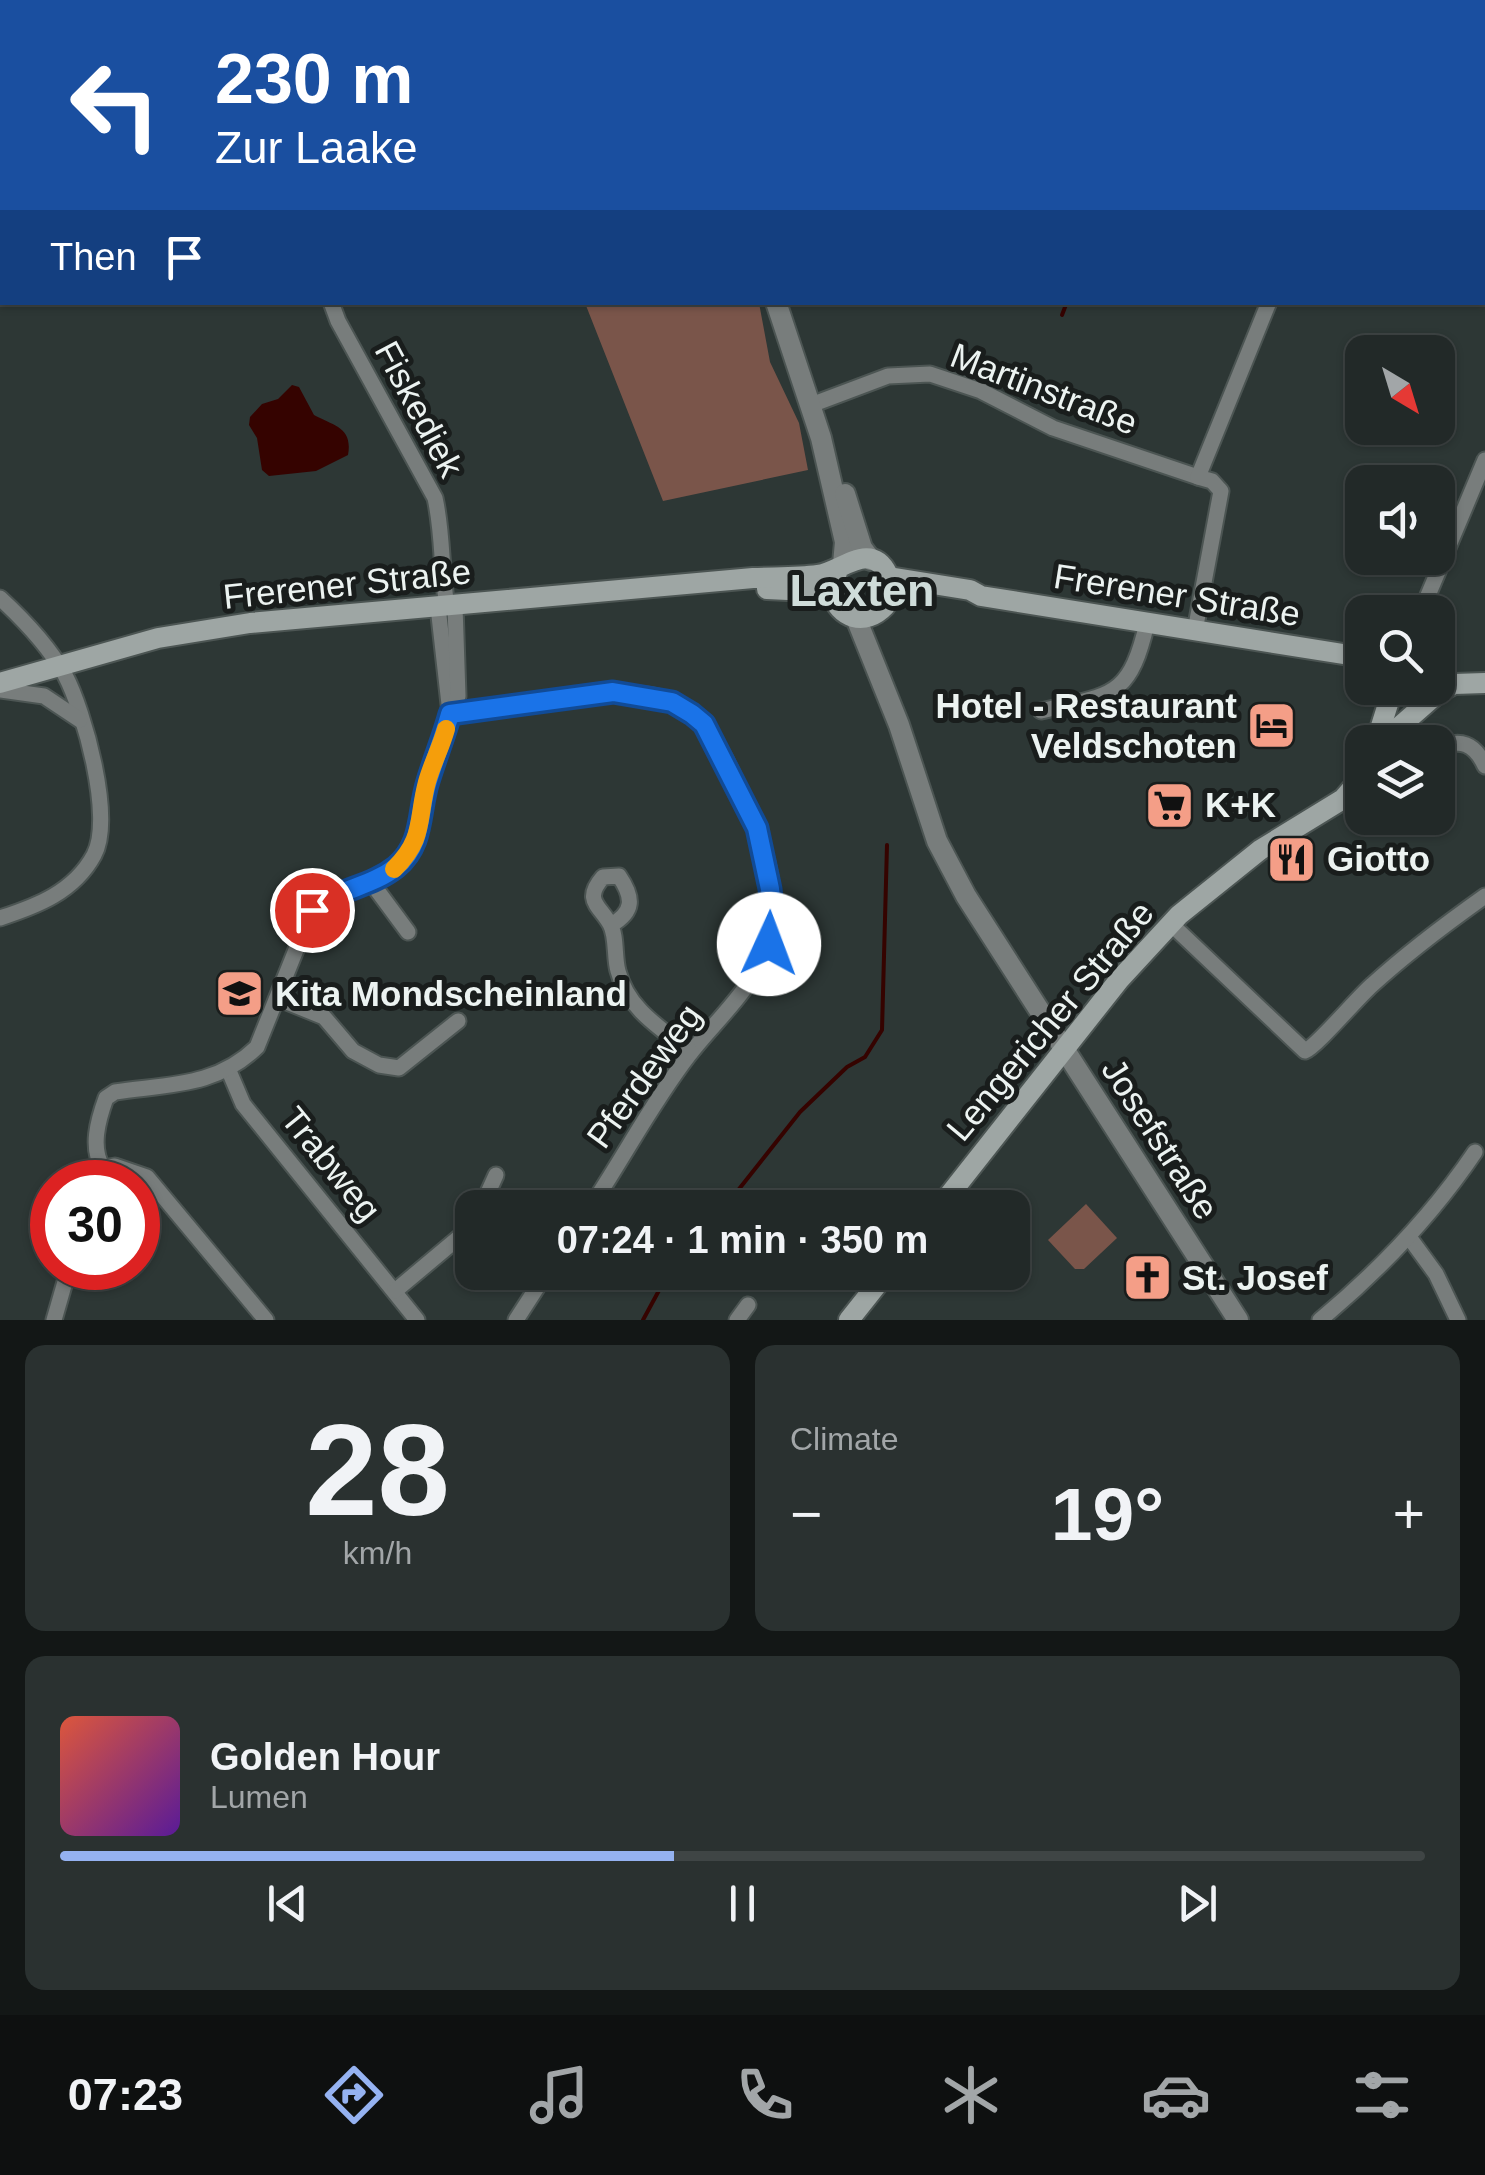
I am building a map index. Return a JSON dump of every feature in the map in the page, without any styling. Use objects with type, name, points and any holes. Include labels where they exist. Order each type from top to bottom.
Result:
[{"type":"main road","points":[[856,558],[871,560],[886,596],[856,618],[840,610],[832,596],[831,583],[841,566],[856,558]]},
{"type":"main road","name":"Frerener Straße","points":[[0,686],[58,664],[158,638],[250,623],[820,576],[841,566]]},
{"type":"main road","name":"Frerener Straße","points":[[706,584],[832,596]]},
{"type":"main road","name":"Frerener Straße","points":[[886,596],[970,590],[980,596],[1345,654]]},
{"type":"main road","points":[[1455,674],[1485,681]]},
{"type":"main road","points":[[1399,725],[1454,684],[1485,681]]},
{"type":"main road","name":"Lengericher Straße","points":[[953,1190],[1120,980],[1171,924],[1260,850],[1345,796]]},
{"type":"main road","points":[[849,1320],[873,1290]]},
{"type":"street","name":"Fiskediek","points":[[332,305],[435,498],[441,524],[440,564],[447,607]]},
{"type":"street","points":[[777,305],[821,438],[845,542],[841,566]]},
{"type":"street","points":[[1195,631],[1221,490],[1198,477],[1268,305]]},
{"type":"street","name":"Martinstraße","points":[[811,405],[888,376],[930,374],[981,391],[1053,428],[1198,477]]},
{"type":"street","points":[[821,438],[831,454],[862,548],[871,560]]},
{"type":"street","points":[[1428,595],[1485,460]]},
{"type":"street","name":"Josefstraße","points":[[886,596],[878,628],[899,725]]},
{"type":"street","points":[[0,598],[46,646],[68,680],[98,777],[102,822],[95,853],[58,895],[0,918]]},
{"type":"street","points":[[97,1160],[96,1143],[106,1098],[114,1092],[163,1087],[229,1071],[257,1047],[312,910],[328,897],[395,868],[413,850],[427,783],[458,696],[447,607]]},
{"type":"street","name":"Josefstraße","points":[[856,618],[899,725],[937,840],[966,896],[1238,1320]]},
{"type":"street","points":[[1041,711],[1119,688],[1136,663],[1147,623]]},
{"type":"street","points":[[0,686],[44,696],[80,720]]},
{"type":"street","name":"Pferdeweg","points":[[450,714],[613,692],[672,702],[704,724],[757,828],[773,917],[769,944],[723,1019],[691,1052],[644,1118],[601,1190]]},
{"type":"street","points":[[1455,743],[1469,744],[1485,766]]},
{"type":"street","points":[[370,882],[408,932]]},
{"type":"street","points":[[1171,924],[1305,1051],[1374,983],[1485,896]]},
{"type":"street","points":[[611,925],[618,973],[629,999],[691,1052]]},
{"type":"street","points":[[277,998],[324,1018],[353,1051],[379,1065],[398,1068],[458,1021]]},
{"type":"street","name":"Trabweg","points":[[229,1071],[244,1104],[418,1320]]},
{"type":"street","points":[[1320,1320],[1370,1277],[1432,1214],[1476,1152]]},
{"type":"street","points":[[489,1190],[496,1175]]},
{"type":"street","points":[[160,1192],[266,1320]]},
{"type":"street","points":[[1409,1236],[1436,1274],[1458,1320]]},
{"type":"street","points":[[396,1290],[455,1241]]},
{"type":"street","points":[[54,1320],[63,1290]]},
{"type":"street","points":[[516,1320],[535,1290]]},
{"type":"street","points":[[737,1320],[748,1304]]},
{"type":"shaded area","points":[[586,305],[759,305],[770,362],[799,423],[808,470],[663,501]]},
{"type":"shaded area","points":[[292,385],[299,387],[314,415],[345,433],[348,455],[316,471],[269,476],[262,470],[250,417],[262,404],[278,399]]},
{"type":"shaded area","points":[[1086,1204],[1117,1238],[1084,1269],[1075,1269],[1048,1240]]},
{"type":"waterway","points":[[1062,315],[1066,305]]},
{"type":"waterway","points":[[738,1190],[800,1112],[847,1067],[865,1057],[882,1030],[887,845]]},
{"type":"waterway","points":[[643,1320],[659,1290]]},
{"type":"slow traffic","points":[[394,869],[413,850],[427,783],[446,729]]},
{"type":"place","name":"Hotel - Restaurant Veldschoten","points":[[1272,726]]},
{"type":"place","name":"K+K","points":[[1170,805]]},
{"type":"place","name":"Giotto","points":[[1292,859]]},
{"type":"place","name":"Kita Mondscheinland","points":[[240,994]]},
{"type":"place","name":"St. Josef","points":[[1147,1278]]},
{"type":"district","name":"Laxten","points":[[862,590]]},
{"type":"route","points":[[312,910],[328,897],[395,868],[413,850],[427,783],[450,714],[613,692],[672,702],[704,724],[757,828],[773,917],[769,944]]}]
